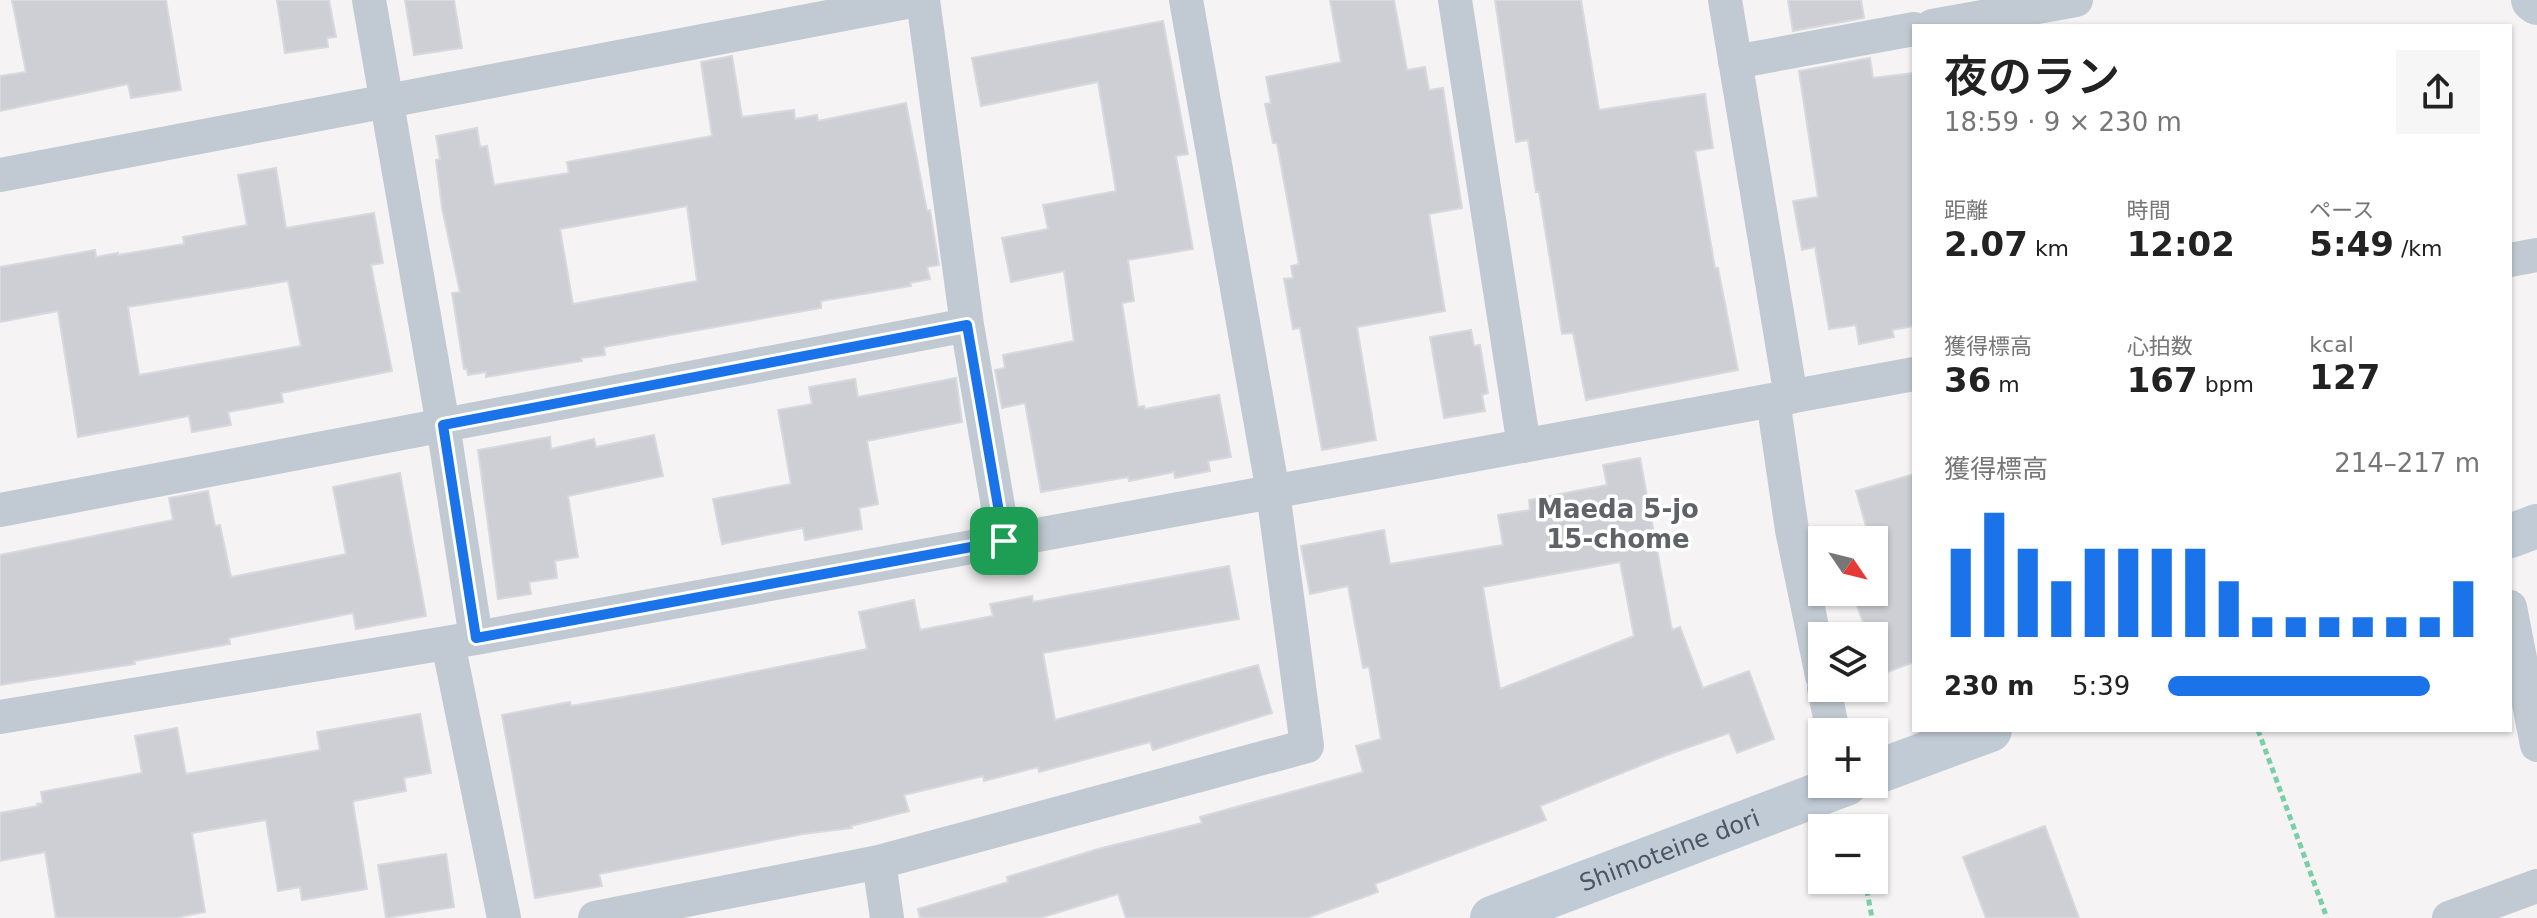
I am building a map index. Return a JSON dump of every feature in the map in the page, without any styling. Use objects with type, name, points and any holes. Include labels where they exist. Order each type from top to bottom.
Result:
[{"type":"street","points":[[369,0],[443,425],[462,640],[504,918]]},
{"type":"street","points":[[0,175],[920,0],[967,325],[1004,541]]},
{"type":"street","points":[[595,918],[879,862],[1307,746],[1273,492],[1186,0]]},
{"type":"street","points":[[1455,0],[1524,446]]},
{"type":"street","points":[[1725,0],[1782,398],[1792,530],[1811,622]]},
{"type":"street","points":[[1943,24],[2076,0]]},
{"type":"street","points":[[1735,62],[1912,29]]},
{"type":"street","points":[[2512,260],[2537,255]]},
{"type":"street","points":[[0,510],[967,325]]},
{"type":"street","points":[[0,717],[462,640],[1912,374]]},
{"type":"street","points":[[2512,535],[2537,526]]},
{"type":"street","points":[[2512,617],[2537,745]]},
{"type":"street","points":[[1888,768],[1985,732]]},
{"type":"street","name":"Shimoteine dori","points":[[1492,918],[1808,798]]},
{"type":"street","points":[[879,862],[887,918]]},
{"type":"street","points":[[2449,918],[2537,886]]},
{"type":"path","points":[[2259,732],[2327,918]]},
{"type":"path","points":[[1868,894],[1872,918]]},
{"type":"building","points":[[12,0],[166,0],[181,90],[131,98],[128,84],[0,111],[0,76],[26,72]]},
{"type":"building","points":[[277,0],[329,0],[336,37],[327,38],[328,47],[285,53]]},
{"type":"building","points":[[405,0],[454,0],[462,48],[414,55]]},
{"type":"building","points":[[1330,0],[1394,0],[1407,70],[1425,67],[1429,90],[1443,88],[1462,208],[1429,214],[1445,311],[1357,327],[1376,440],[1322,450],[1300,328],[1293,329],[1284,279],[1293,278],[1291,266],[1299,264],[1277,143],[1273,143],[1265,104],[1271,103],[1266,77],[1341,62]]},
{"type":"building","points":[[1495,0],[1581,0],[1599,110],[1705,94],[1713,148],[1695,151],[1715,268],[1718,268],[1738,370],[1586,400],[1573,333],[1562,334],[1528,140],[1516,142]]},
{"type":"building","points":[[1788,0],[1861,0],[1864,18],[1793,31]]},
{"type":"building","points":[[1163,21],[1188,154],[1176,156],[1193,249],[1128,260],[1134,301],[1122,303],[1138,407],[1144,406],[1145,409],[1219,395],[1231,457],[1208,461],[1210,471],[1175,478],[1174,472],[1041,492],[1025,403],[1002,408],[995,370],[1005,368],[1003,355],[1074,341],[1064,271],[1011,282],[1002,238],[1048,229],[1043,205],[1116,191],[1098,82],[981,106],[972,58]]},
{"type":"building","points":[[732,56],[742,117],[794,110],[795,119],[817,115],[818,121],[906,103],[939,265],[927,267],[930,279],[910,283],[911,286],[821,301],[821,308],[604,347],[605,355],[581,358],[582,361],[486,377],[486,372],[468,375],[467,369],[464,369],[452,293],[460,292],[442,208],[436,136],[477,128],[480,147],[487,146],[494,185],[569,173],[567,162],[712,136],[701,62]],"holes":[[[687,206],[697,281],[573,304],[560,229]]]},
{"type":"building","points":[[1870,58],[1873,78],[1912,73],[1912,326],[1892,330],[1894,337],[1859,344],[1856,325],[1829,329],[1815,247],[1802,250],[1793,201],[1818,197],[1799,71]]},
{"type":"building","points":[[276,168],[286,228],[374,213],[383,263],[371,265],[392,371],[281,393],[283,402],[228,412],[231,425],[192,432],[189,416],[78,437],[58,311],[0,322],[0,267],[95,250],[96,257],[184,244],[183,237],[247,225],[238,175]],"holes":[[[288,281],[301,346],[139,375],[128,307]]]},
{"type":"building","points":[[1471,330],[1474,346],[1480,345],[1488,393],[1482,395],[1485,411],[1444,418],[1430,337]]},
{"type":"building","points":[[956,378],[962,422],[867,441],[878,504],[859,508],[862,529],[805,540],[803,528],[722,544],[713,499],[791,484],[778,410],[812,404],[809,387],[855,379],[858,397]]},
{"type":"building","points":[[654,435],[663,476],[568,496],[578,557],[555,561],[557,578],[529,582],[531,594],[498,599],[478,450],[550,437],[551,449],[594,439],[596,447]]},
{"type":"building","points":[[1640,458],[1672,630],[1680,627],[1703,688],[1749,671],[1774,739],[1737,753],[1729,733],[1664,756],[1540,806],[1546,820],[1375,884],[1378,892],[1307,918],[1126,918],[1118,894],[1040,918],[920,918],[918,909],[1008,882],[1007,877],[1098,849],[1202,823],[1200,817],[1363,772],[1356,746],[1381,739],[1369,667],[1363,668],[1348,586],[1310,594],[1301,546],[1384,530],[1390,564],[1503,545],[1498,515],[1530,510],[1529,500],[1607,485],[1603,465]],"holes":[[[1620,562],[1634,636],[1500,689],[1483,587]]]},
{"type":"building","points":[[400,473],[426,616],[356,629],[353,613],[229,638],[230,644],[134,661],[135,664],[0,685],[0,555],[173,520],[169,498],[208,491],[215,526],[220,525],[231,577],[346,554],[333,487]]},
{"type":"building","points":[[1912,475],[1912,663],[1888,672],[1888,622],[1863,622],[1857,606],[1888,606],[1888,526],[1866,526],[1856,491]]},
{"type":"building","points":[[1229,566],[1239,619],[1043,653],[1055,720],[1258,665],[1272,713],[1153,750],[1150,742],[1039,772],[1038,767],[984,781],[983,776],[904,795],[909,811],[852,828],[803,834],[599,874],[602,886],[535,898],[502,715],[669,689],[867,649],[859,612],[914,600],[920,630],[993,616],[990,604],[1032,596],[1033,602]]},
{"type":"building","points":[[420,714],[431,773],[404,778],[406,791],[353,803],[367,889],[302,900],[300,887],[278,891],[266,820],[192,833],[205,912],[175,918],[56,918],[45,852],[0,861],[0,813],[38,806],[43,803],[41,792],[142,773],[135,736],[177,728],[186,774],[320,750],[317,732]]},
{"type":"building","points":[[2045,826],[2079,918],[1986,918],[1963,857]]},
{"type":"building","points":[[446,854],[454,907],[386,918],[378,865]]},
{"type":"district","name":"Maeda 5-jo 15-chome","points":[[1618,524]]},
{"type":"route","points":[[967,325],[1004,541],[476,638],[443,425],[967,325]]}]
